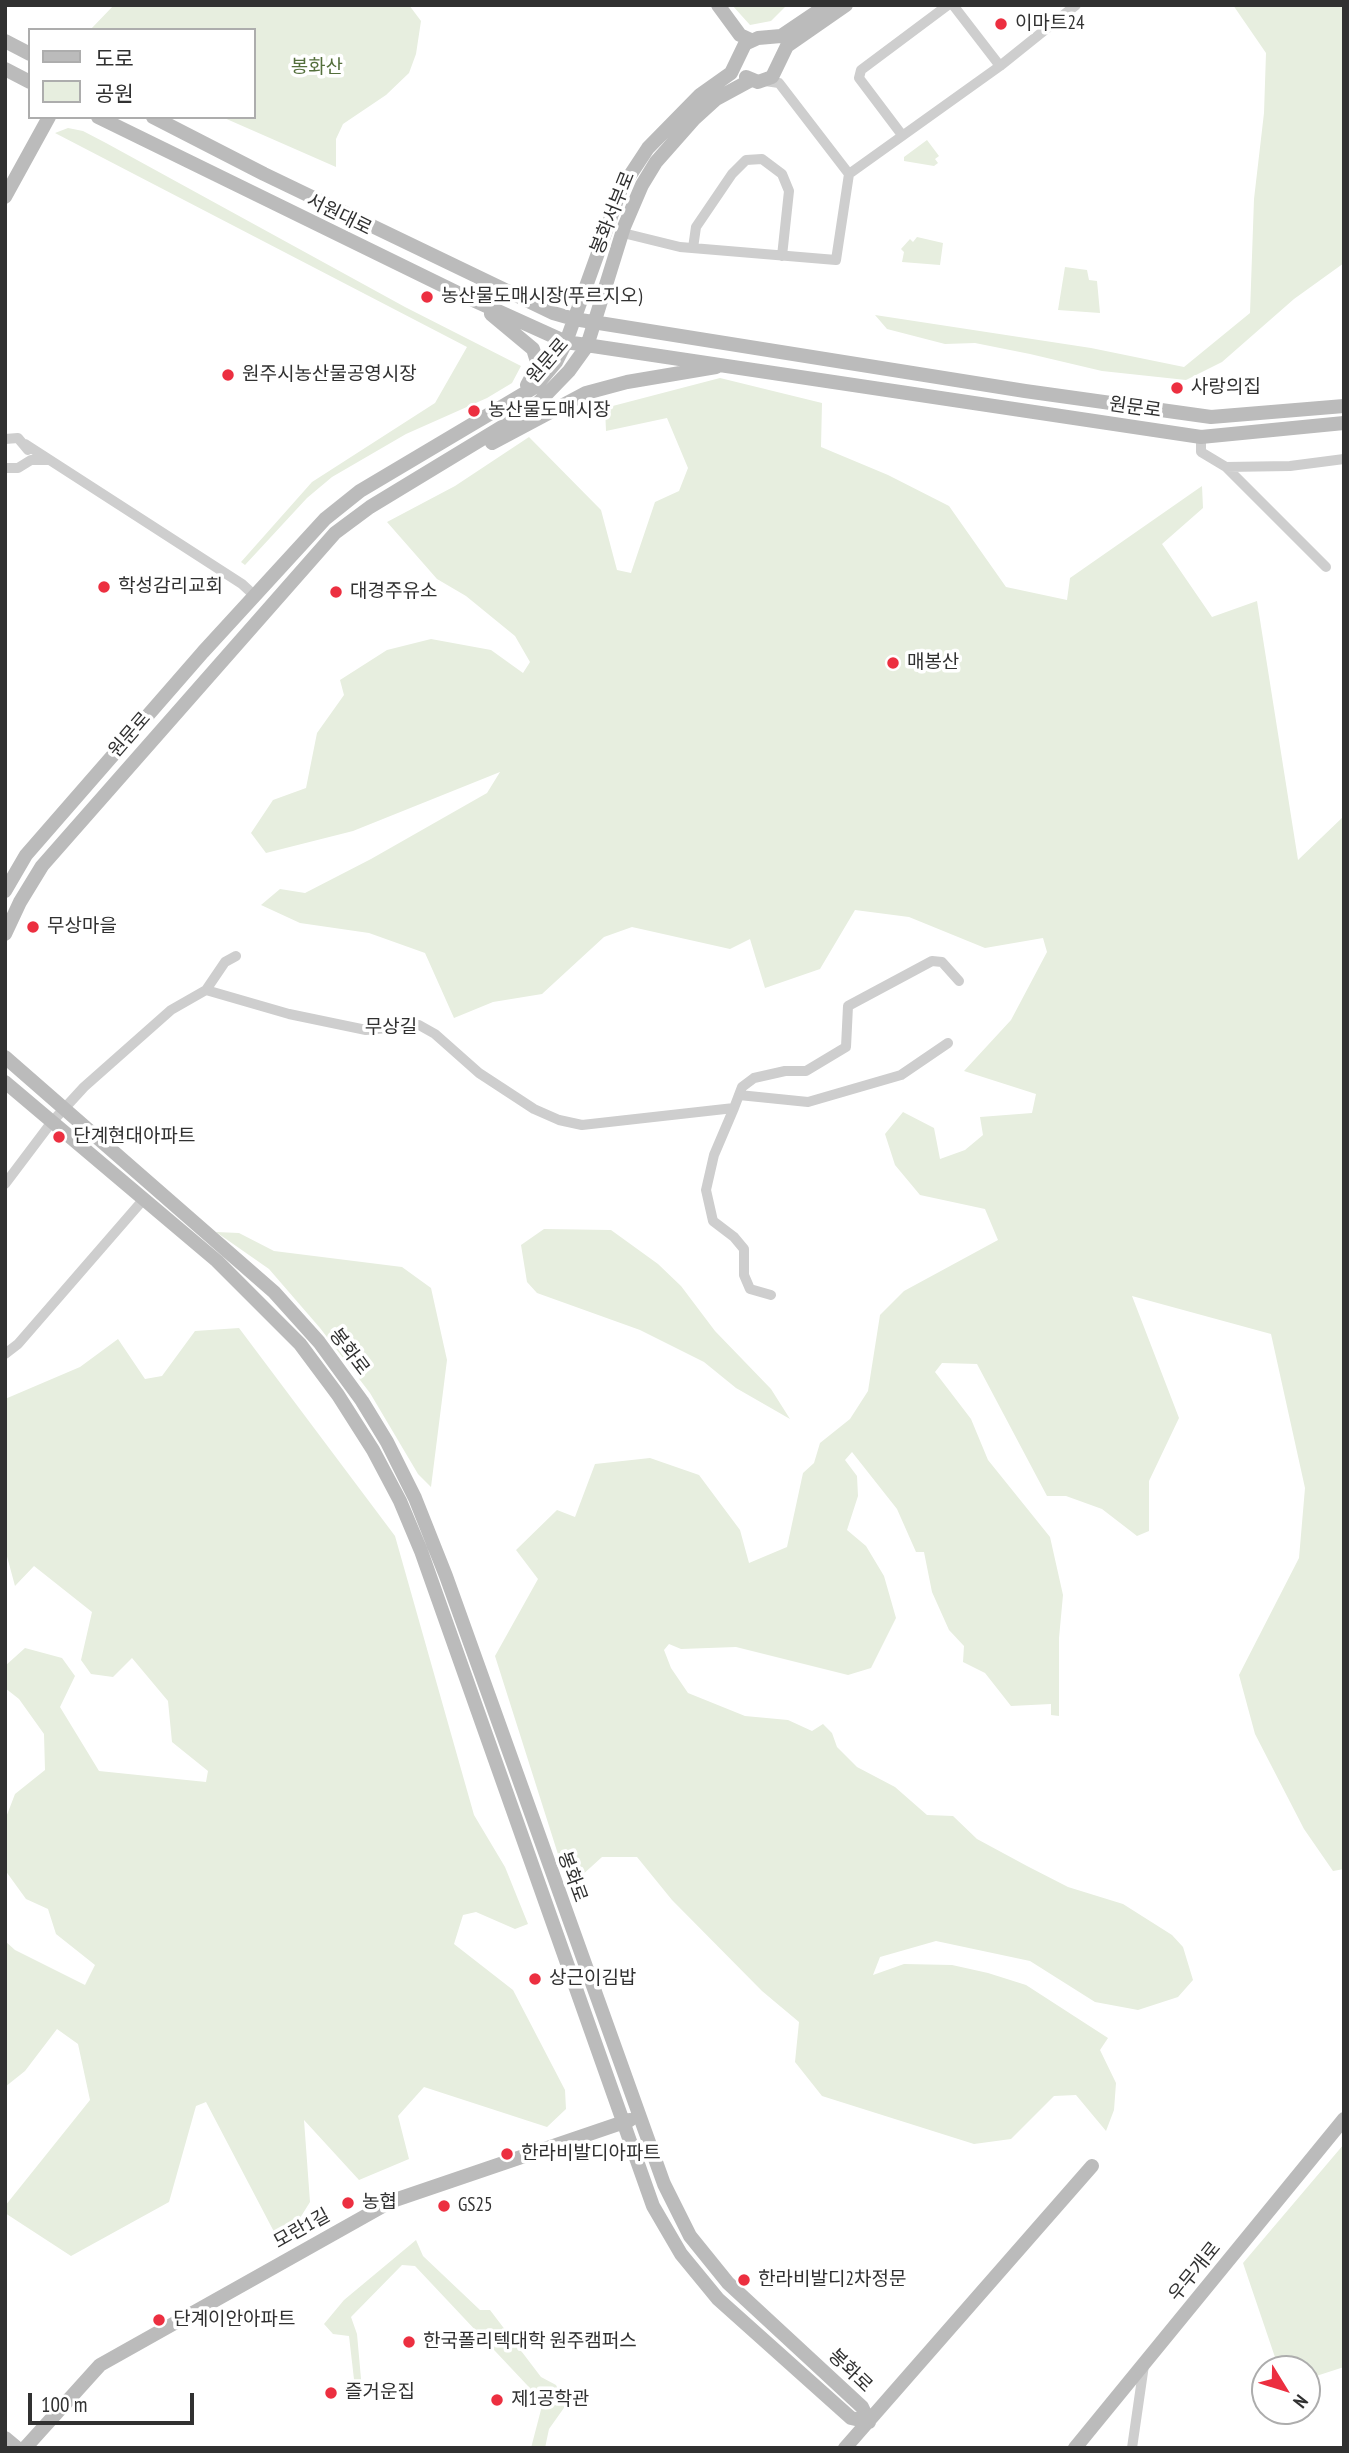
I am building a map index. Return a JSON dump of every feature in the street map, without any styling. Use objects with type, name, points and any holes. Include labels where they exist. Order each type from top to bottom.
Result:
[{"type":"street","points":[[718,5],[747,45],[765,81],[849,174]]},
{"type":"street","points":[[747,45],[781,37],[827,5]]},
{"type":"street","name":"봉화서부로","points":[[587,346],[623,233],[642,185],[670,144],[716,99],[765,81],[781,63],[787,46],[846,5]]},
{"type":"street","points":[[902,135],[859,78],[861,69],[951,5],[999,66]]},
{"type":"street","points":[[623,233],[693,248],[836,260],[849,174],[999,66],[1076,5]]},
{"type":"street","points":[[5,41],[28,53]]},
{"type":"street","points":[[747,45],[776,46],[781,63]]},
{"type":"street","name":"봉화서부로","points":[[566,342],[607,223],[632,170],[663,130],[700,95],[724,79],[747,45]]},
{"type":"street","points":[[5,69],[28,81]]},
{"type":"street","points":[[5,197],[48,119]]},
{"type":"street","name":"서원대로","points":[[102,119],[468,298],[566,342],[587,346]]},
{"type":"street","name":"서원대로","points":[[157,119],[352,217],[553,313],[593,321]]},
{"type":"street","points":[[693,248],[696,227],[732,174],[747,160],[762,159],[782,174],[789,191],[782,256]]},
{"type":"street","points":[[468,298],[533,349],[538,365],[532,380],[508,403]]},
{"type":"street","name":"원문로","points":[[593,321],[1025,391],[1211,417],[1344,406]]},
{"type":"street","name":"원문로","points":[[5,891],[26,855],[325,519],[360,491],[535,387],[556,362],[566,342]]},
{"type":"street","name":"원문로","points":[[5,934],[20,902],[42,866],[267,606],[335,533],[370,507],[539,402],[569,371],[587,346],[731,365],[1201,438],[1344,423]]},
{"type":"street","points":[[370,507],[586,393],[627,382],[731,365]]},
{"type":"street","points":[[5,439],[18,438],[242,584],[267,606]]},
{"type":"street","points":[[1201,438],[1201,452],[1226,467],[1326,567]]},
{"type":"street","points":[[25,444],[28,453],[25,463]]},
{"type":"street","points":[[5,468],[18,468],[40,459],[57,464]]},
{"type":"street","points":[[1226,467],[1290,467],[1344,459]]},
{"type":"street","points":[[5,1184],[65,1107],[151,1027],[172,1010],[206,990],[225,962],[236,956]]},
{"type":"street","points":[[771,1295],[750,1289],[744,1275],[744,1249],[734,1237],[713,1221],[706,1190],[714,1155],[742,1087],[754,1078],[785,1071],[806,1071],[846,1048],[848,1006],[932,961],[942,962],[959,981]]},
{"type":"street","name":"무상길","points":[[206,990],[289,1014],[366,1030],[419,1024],[435,1034],[479,1073],[559,1120],[582,1125],[734,1108]]},
{"type":"street","points":[[739,1095],[808,1102],[901,1075],[948,1043]]},
{"type":"street","name":"봉화로","points":[[5,1057],[274,1292],[319,1342],[387,1442],[415,1498],[446,1576],[664,2184],[691,2236],[728,2283],[862,2407],[869,2422]]},
{"type":"street","name":"봉화로","points":[[5,1082],[217,1261],[300,1344],[373,1450],[400,1501],[453,1643],[621,2124],[653,2206],[681,2254],[711,2290],[851,2418],[869,2422]]},
{"type":"street","points":[[5,1354],[19,1343],[143,1200]]},
{"type":"street","name":"모란1길","points":[[25,2448],[100,2365],[393,2201],[621,2124],[639,2115]]},
{"type":"street","name":"우무개로","points":[[1075,2448],[1344,2119]]},
{"type":"street","points":[[845,2448],[1092,2166]]},
{"type":"street","points":[[1132,2448],[1144,2365]]},
{"type":"street","points":[[5,2438],[17,2448]]},
{"type":"green space","name":"봉화산","points":[[114,5],[409,5],[421,21],[416,54],[409,73],[386,95],[343,124],[336,139],[336,167],[227,119],[256,119],[256,28],[92,28]]},
{"type":"green space","points":[[732,5],[787,5],[771,21],[750,25]]},
{"type":"green space","points":[[1233,5],[1344,5],[1344,263],[1294,299],[1222,362],[1186,380],[1102,371],[975,343],[945,344],[887,329],[875,315],[1091,348],[1184,367],[1250,313],[1254,199],[1264,113],[1266,53]]},
{"type":"green space","points":[[68,128],[83,131],[106,143],[405,307],[521,366],[512,383],[487,398],[406,434],[332,477],[307,498],[245,565],[241,562],[312,482],[435,403],[467,347],[55,133]]},
{"type":"green space","points":[[927,140],[939,156],[935,159],[938,163],[934,166],[904,161],[904,157]]},
{"type":"green space","points":[[917,237],[943,243],[940,265],[902,262],[904,252],[901,249],[910,239],[913,242]]},
{"type":"green space","points":[[1065,267],[1087,270],[1089,280],[1097,281],[1100,313],[1058,310]]},
{"type":"green space","points":[[720,378],[822,403],[821,447],[888,475],[949,506],[1006,587],[1067,600],[1070,578],[1202,486],[1203,508],[1162,544],[1212,617],[1257,601],[1298,860],[1344,816],[1344,1869],[1333,1871],[1304,1829],[1255,1734],[1239,1675],[1299,1558],[1305,1488],[1271,1334],[1132,1296],[1179,1418],[1149,1481],[1149,1531],[1137,1536],[1102,1509],[1066,1496],[1047,1496],[977,1364],[942,1363],[935,1372],[971,1419],[988,1460],[1050,1537],[1063,1595],[1059,1638],[1059,1716],[1051,1715],[1051,1704],[1011,1706],[985,1673],[963,1662],[964,1646],[949,1630],[932,1592],[924,1552],[916,1552],[897,1509],[852,1452],[845,1460],[857,1476],[858,1496],[847,1530],[866,1546],[884,1576],[896,1618],[871,1668],[848,1675],[736,1647],[681,1649],[669,1644],[664,1650],[671,1668],[688,1693],[745,1716],[788,1720],[812,1731],[823,1724],[832,1733],[837,1747],[857,1767],[895,1787],[927,1815],[953,1816],[977,1839],[1068,1887],[1123,1904],[1172,1935],[1183,1947],[1193,1980],[1178,1997],[1138,2010],[1095,2002],[1030,1961],[936,1941],[880,1957],[873,1975],[904,1964],[952,1965],[988,1973],[1026,1985],[1108,2038],[1100,2050],[1116,2083],[1114,2110],[1106,2131],[1076,2095],[1054,2096],[1011,2139],[974,2144],[822,2096],[795,2062],[799,2022],[762,1991],[672,1900],[637,1857],[602,1857],[580,1877],[570,1892],[495,1656],[538,1579],[516,1550],[557,1510],[575,1517],[595,1464],[650,1458],[699,1475],[740,1530],[749,1563],[787,1547],[803,1473],[814,1463],[820,1443],[850,1419],[868,1391],[880,1315],[904,1291],[998,1240],[985,1209],[920,1195],[895,1165],[885,1134],[903,1112],[934,1128],[940,1159],[965,1150],[983,1135],[980,1117],[1032,1113],[1036,1094],[964,1071],[1011,1020],[1047,952],[1043,938],[985,948],[909,917],[855,910],[820,969],[765,988],[750,939],[730,949],[632,927],[604,937],[542,994],[493,1002],[454,1018],[425,953],[369,933],[300,923],[261,905],[280,889],[305,893],[371,859],[487,793],[500,772],[353,831],[266,853],[251,833],[273,800],[306,788],[317,733],[344,695],[340,680],[387,650],[431,639],[491,650],[523,673],[530,662],[515,636],[466,596],[437,579],[387,522],[455,486],[529,437],[601,510],[617,570],[631,573],[655,502],[679,491],[688,468],[667,418],[606,431],[605,408]]},
{"type":"green space","points":[[544,1229],[611,1230],[658,1264],[681,1286],[715,1331],[771,1389],[790,1419],[736,1388],[704,1362],[640,1330],[537,1293],[527,1282],[521,1245]]},
{"type":"green space","points":[[216,1232],[239,1233],[274,1251],[402,1267],[431,1288],[447,1360],[431,1487],[418,1474],[370,1393],[320,1328],[269,1269]]},
{"type":"green space","points":[[239,1328],[395,1536],[474,1815],[505,1867],[528,1924],[515,1929],[476,1912],[463,1915],[454,1944],[513,1990],[565,2090],[566,2109],[547,2127],[424,2087],[398,2116],[409,2159],[359,2180],[304,2120],[310,2202],[282,2247],[206,2102],[196,2106],[169,2202],[71,2256],[5,2213],[5,2206],[90,2100],[78,2044],[57,2029],[25,2071],[5,2087],[5,1941],[15,1950],[85,1985],[95,1965],[56,1934],[48,1909],[26,1899],[5,1870],[5,1820],[15,1794],[45,1770],[44,1734],[19,1699],[5,1688],[5,1666],[25,1648],[62,1658],[75,1676],[60,1707],[99,1771],[206,1782],[208,1771],[172,1742],[168,1701],[132,1658],[113,1677],[91,1674],[81,1660],[92,1612],[34,1566],[15,1586],[5,1549],[5,1399],[80,1367],[118,1339],[145,1379],[162,1376],[195,1331]]},
{"type":"green space","points":[[1344,2144],[1344,2367],[1321,2374],[1321,2355],[1274,2355],[1243,2263]]},
{"type":"green space","points":[[416,2240],[423,2256],[480,2310],[490,2310],[541,2377],[556,2385],[566,2405],[549,2429],[545,2448],[531,2448],[543,2402],[415,2266],[402,2265],[351,2317],[357,2334],[362,2390],[355,2388],[349,2336],[333,2334],[324,2324],[344,2300]]},
{"type":"place","name":"이마트24","points":[[1001,24]]},
{"type":"place","name":"농산물도매시장(푸르지오)","points":[[427,297]]},
{"type":"place","name":"원주시농산물공영시장","points":[[228,375]]},
{"type":"place","name":"사랑의집","points":[[1177,388]]},
{"type":"place","name":"농산물도매시장","points":[[474,411]]},
{"type":"place","name":"학성감리교회","points":[[104,587]]},
{"type":"place","name":"대경주유소","points":[[336,592]]},
{"type":"place","name":"매봉산","points":[[893,663]]},
{"type":"place","name":"무상마을","points":[[33,927]]},
{"type":"place","name":"단계현대아파트","points":[[59,1137]]},
{"type":"place","name":"상근이김밥","points":[[535,1979]]},
{"type":"place","name":"한라비발디아파트","points":[[507,2154]]},
{"type":"place","name":"농협","points":[[348,2203]]},
{"type":"place","name":"GS25","points":[[444,2206]]},
{"type":"place","name":"한라비발디2차정문","points":[[744,2280]]},
{"type":"place","name":"단계이안아파트","points":[[159,2320]]},
{"type":"place","name":"한국폴리텍대학 원주캠퍼스","points":[[409,2342]]},
{"type":"place","name":"즐거운집","points":[[331,2393]]},
{"type":"place","name":"제1공학관","points":[[497,2400]]}]
